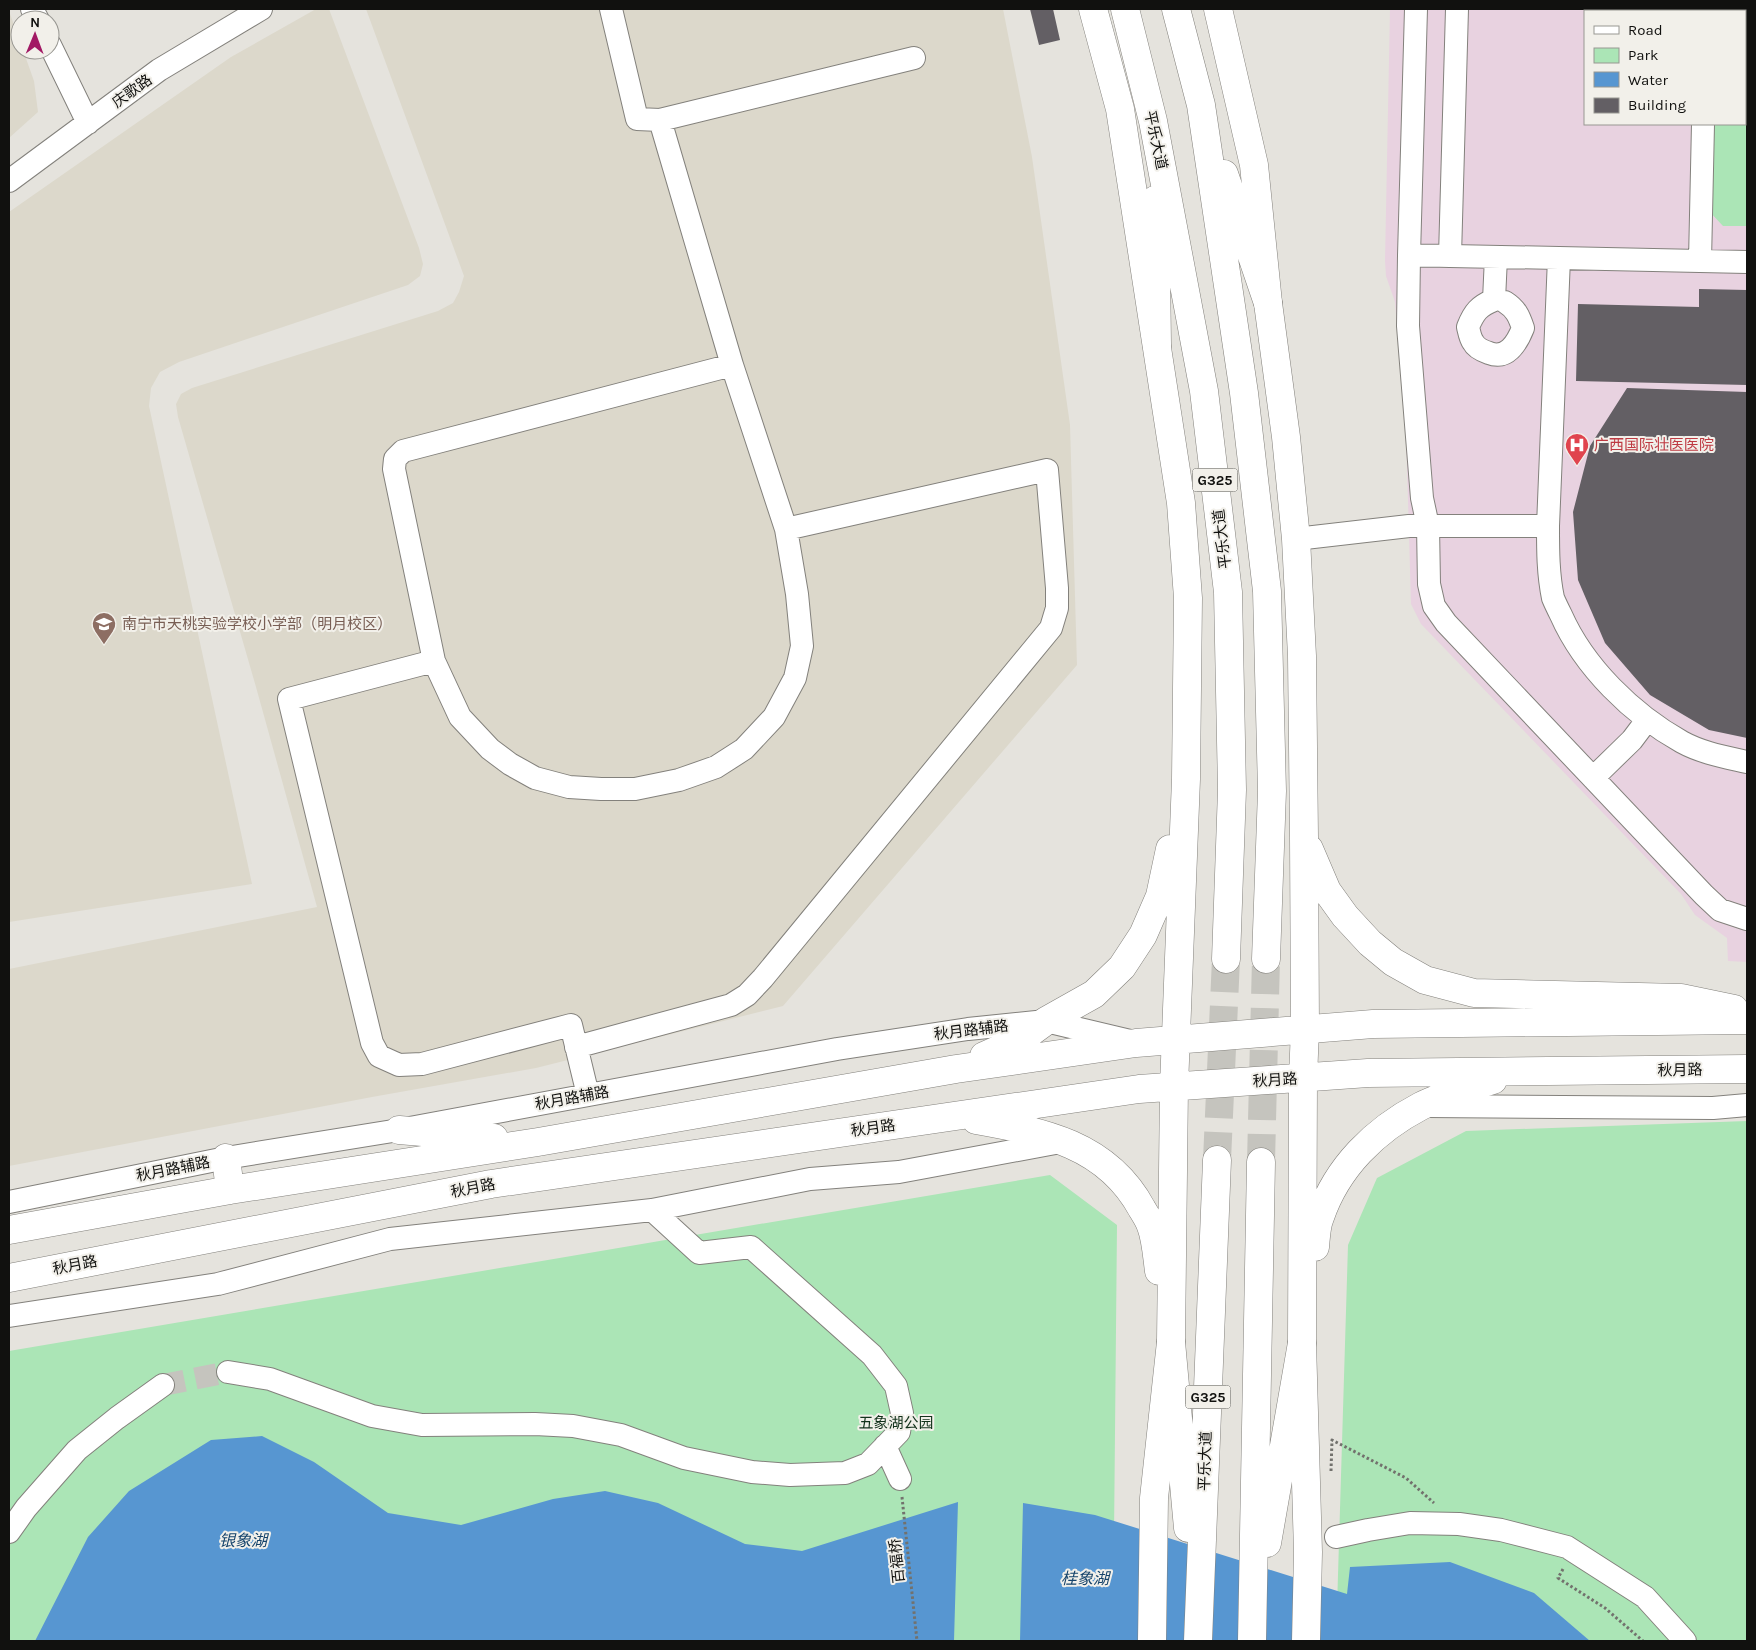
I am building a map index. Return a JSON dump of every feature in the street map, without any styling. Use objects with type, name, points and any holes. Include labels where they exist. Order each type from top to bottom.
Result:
[{"type":"main road","points":[[1093,9],[1120,109],[1181,503],[1188,598],[1186,779],[1174,1086],[1171,1342],[1154,1498],[1152,1641]]},
{"type":"main road","name":"平乐大道","points":[[1125,9],[1153,121],[1204,391],[1228,592],[1232,790],[1226,959]]},
{"type":"main road","points":[[1176,9],[1201,105],[1268,302]]},
{"type":"main road","points":[[1218,9],[1254,165],[1296,539],[1302,656],[1304,837],[1305,1029],[1303,1078],[1302,1343],[1308,1552],[1306,1641]]},
{"type":"main road","points":[[1201,105],[1244,393],[1267,591],[1272,791],[1266,959]]},
{"type":"main road","points":[[1153,121],[1157,345]]},
{"type":"main road","points":[[956,1069],[1020,1040],[1046,1021],[1094,994],[1122,966],[1143,935],[1160,896],[1186,779]]},
{"type":"main road","points":[[1304,837],[1327,891],[1345,916],[1370,943],[1393,962],[1425,980],[1474,994],[1681,998],[1747,1012]]},
{"type":"main road","points":[[9,1230],[230,1190],[538,1142],[956,1069],[1136,1043],[1373,1024],[1747,1020]]},
{"type":"main road","name":"秋月路","points":[[9,1278],[490,1184],[1139,1089],[1368,1073],[1747,1069]]},
{"type":"main road","points":[[1252,1633],[1302,1343],[1319,1218],[1337,1178],[1358,1151],[1389,1126],[1421,1106],[1462,1090],[1519,1072]]},
{"type":"main road","points":[[952,1116],[1016,1127],[1066,1141],[1098,1158],[1132,1190],[1152,1226],[1171,1342],[1198,1635]]},
{"type":"main road","points":[[399,1130],[538,1142]]},
{"type":"main road","points":[[226,1158],[230,1190]]},
{"type":"main road","name":"平乐大道","points":[[1198,1635],[1217,1160]]},
{"type":"main road","points":[[1252,1633],[1260,1162]]},
{"type":"street","name":"庆歌路","points":[[9,181],[159,70],[261,9]]},
{"type":"street","points":[[611,9],[636,120],[660,120],[914,58]]},
{"type":"street","points":[[1416,9],[1408,326],[1422,498],[1428,526],[1429,584],[1434,606],[1446,623],[1704,895],[1720,910],[1747,919]]},
{"type":"street","points":[[1450,256],[1457,9]]},
{"type":"street","points":[[57,60],[88,123]]},
{"type":"street","points":[[660,120],[732,366],[786,529],[798,594],[802,646],[795,678],[774,717],[744,749],[716,767],[679,780],[635,789],[569,787],[535,778],[510,764],[490,749],[460,717],[434,661],[394,468],[394,459],[403,451],[732,366]]},
{"type":"street","points":[[1700,261],[1703,125]]},
{"type":"street","points":[[1409,255],[1747,262]]},
{"type":"street","points":[[1496,257],[1494,300],[1483,304],[1474,312],[1468,326],[1473,342],[1482,351],[1495,356],[1509,351],[1517,342],[1523,328],[1514,307],[1504,302]]},
{"type":"street","points":[[1560,258],[1548,526],[1548,564],[1554,599],[1570,635],[1592,665],[1622,699],[1648,720],[1683,743],[1718,756],[1747,762]]},
{"type":"street","points":[[576,1047],[731,1006],[747,995],[1051,628],[1057,608],[1057,588],[1046,470],[786,529]]},
{"type":"street","points":[[1296,539],[1409,526],[1548,526]]},
{"type":"street","points":[[434,661],[289,699],[372,1043],[379,1056],[399,1065],[422,1064],[571,1025],[588,1095]]},
{"type":"street","points":[[1593,778],[1632,740],[1648,720]]},
{"type":"street","name":"秋月路辅路","points":[[9,1202],[226,1158],[399,1130],[837,1049],[968,1029],[1046,1021],[1136,1043]]},
{"type":"street","points":[[1421,1106],[1713,1108],[1747,1105]]},
{"type":"street","points":[[9,1316],[218,1284],[390,1239],[652,1210],[810,1179],[899,1172],[1066,1141]]},
{"type":"street","points":[[228,1372],[270,1379],[372,1416],[422,1425],[535,1424],[573,1426],[621,1436],[684,1458],[752,1472],[790,1475],[844,1472],[868,1464],[899,1432],[902,1413],[896,1386],[872,1355],[751,1247],[699,1253],[652,1210]]},
{"type":"street","points":[[9,1532],[26,1508],[77,1450],[163,1385]]},
{"type":"street","points":[[885,1446],[900,1479]]},
{"type":"street","points":[[1336,1537],[1410,1523],[1459,1524],[1501,1530],[1567,1547],[1645,1597],[1685,1641]]},
{"type":"path","points":[[1332,1440],[1406,1478],[1459,1524]]},
{"type":"path","name":"百福桥","points":[[900,1479],[917,1641]]},
{"type":"path","points":[[1572,1551],[1558,1578],[1605,1608],[1643,1641]]},
{"type":"shaded area","name":"南宁市天桃实验学校小学部（明月校区）","points":[[316,9],[329,9],[419,248],[423,264],[420,276],[408,285],[179,362],[160,372],[151,388],[149,406],[252,884],[9,922],[9,212],[231,57]]},
{"type":"shaded area","points":[[366,9],[1003,9],[1032,157],[1070,425],[1077,665],[783,1006],[536,1068],[9,1166],[9,969],[317,907],[178,417],[176,404],[181,394],[192,388],[438,311],[453,303],[459,292],[464,276]]},
{"type":"shaded area","name":"广西国际壮医医院","points":[[1390,9],[1747,9],[1747,962],[1728,961],[1727,938],[1695,915],[1681,894],[1421,624],[1411,604],[1406,432],[1395,302],[1386,276]]},
{"type":"shaded area","points":[[9,11],[10,60],[27,60],[34,81],[38,112],[9,138]]},
{"type":"green space","points":[[1747,9],[1747,226],[1723,226],[1708,210],[1710,125],[1746,125],[1746,10],[1714,10]]},
{"type":"green space","points":[[1747,1121],[1747,1641],[1336,1641],[1348,1245],[1377,1178],[1466,1131]]},
{"type":"green space","name":"五象湖公园","points":[[1050,1175],[1117,1225],[1113,1641],[9,1641],[9,1351]]},
{"type":"water","name":"银象湖","points":[[262,1436],[314,1462],[388,1513],[461,1525],[553,1499],[605,1491],[658,1503],[745,1544],[802,1551],[958,1502],[954,1641],[35,1641],[88,1537],[129,1491],[211,1440]]},
{"type":"water","name":"桂象湖","points":[[1023,1503],[1095,1515],[1347,1594],[1350,1567],[1450,1562],[1534,1593],[1590,1641],[1020,1641]]},
{"type":"building","points":[[1030,9],[1053,9],[1060,40],[1039,45]]},
{"type":"building","points":[[1699,289],[1747,290],[1747,385],[1576,381],[1578,304],[1699,307]]},
{"type":"building","points":[[1627,388],[1747,392],[1747,738],[1709,730],[1650,695],[1605,643],[1578,580],[1573,512],[1590,446]]},
{"type":"tunnel","points":[[1217,1160],[1226,959]]},
{"type":"tunnel","points":[[1261,1162],[1266,959]]},
{"type":"tunnel","points":[[163,1385],[228,1372]]},
{"type":"place","name":"广西国际壮医医院","points":[[1577,466]]},
{"type":"place","name":"南宁市天桃实验学校小学部（明月校区）","points":[[104,645]]}]
